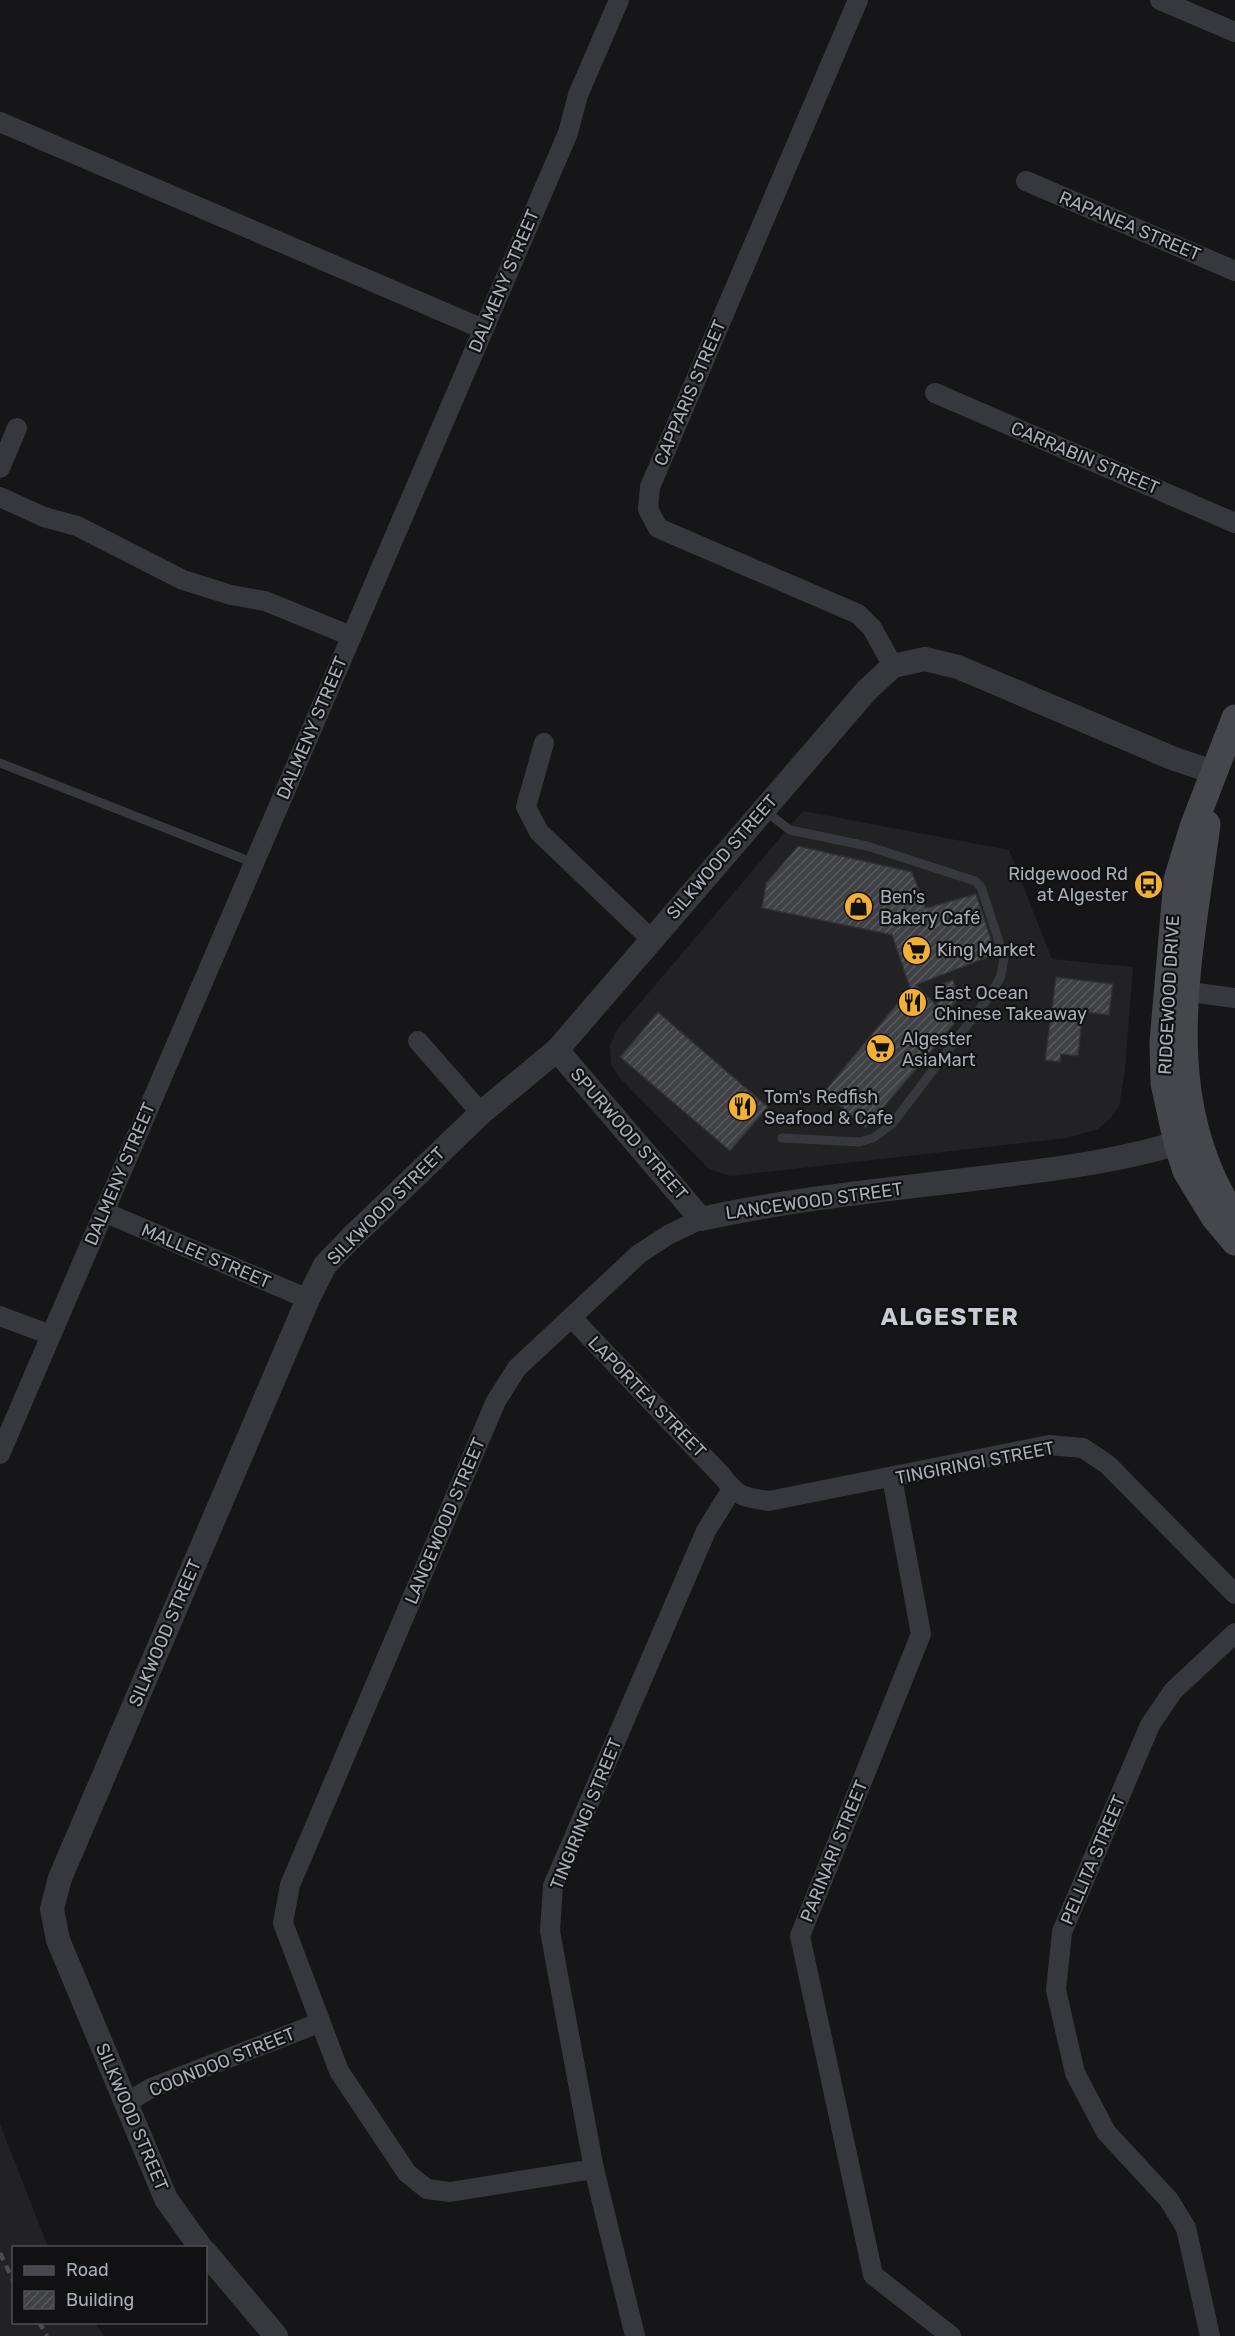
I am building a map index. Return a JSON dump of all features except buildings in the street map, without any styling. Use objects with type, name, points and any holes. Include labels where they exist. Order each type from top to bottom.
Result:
[{"type":"main road","name":"RIDGEWOOD DRIVE","points":[[1235,718],[1192,827],[1177,880],[1176,990],[1163,1042],[1164,1083],[1187,1140],[1235,1219]]},
{"type":"main road","name":"RIDGEWOOD DRIVE","points":[[1187,1140],[1186,1171],[1200,1196],[1235,1242]]},
{"type":"street","name":"DALMENY STREET","points":[[0,1454],[567,133],[578,95],[619,0]]},
{"type":"street","name":"CAPPARIS STREET","points":[[858,0],[650,487],[648,509],[658,528],[858,614],[872,628],[892,666]]},
{"type":"street","points":[[1160,0],[1235,32]]},
{"type":"street","points":[[0,122],[483,329]]},
{"type":"street","name":"RAPANEA STREET","points":[[1026,181],[1235,271]]},
{"type":"street","name":"CARRABIN STREET","points":[[935,393],[1235,523]]},
{"type":"street","points":[[0,468],[17,428]]},
{"type":"street","points":[[0,497],[44,517],[78,526],[183,580],[231,595],[265,602],[351,636]]},
{"type":"street","points":[[892,666],[925,659],[958,667],[1172,758],[1213,772]]},
{"type":"street","name":"SILKWOOD STREET","points":[[200,2246],[166,2199],[58,1940],[52,1909],[60,1878],[308,1299],[325,1265],[482,1113],[557,1050],[762,810],[867,690],[892,666]]},
{"type":"street","points":[[544,743],[526,807],[539,832],[651,939]]},
{"type":"street","points":[[1176,990],[1235,998]]},
{"type":"street","points":[[418,1041],[482,1113]]},
{"type":"street","name":"SPURWOOD STREET","points":[[557,1050],[701,1219]]},
{"type":"street","name":"LANCEWOOD STREET","points":[[594,2169],[450,2192],[427,2189],[407,2173],[339,2071],[283,1923],[290,1885],[496,1401],[517,1368],[639,1254],[668,1235],[701,1219],[787,1203],[1051,1170],[1138,1154],[1187,1140]]},
{"type":"street","name":"MALLEE STREET","points":[[104,1212],[308,1299]]},
{"type":"street","points":[[0,1316],[51,1335]]},
{"type":"street","name":"LAPORTEA STREET","points":[[572,1318],[727,1482]]},
{"type":"street","name":"TINGIRINGI STREET","points":[[635,2336],[594,2169],[550,1931],[553,1886],[727,1482],[743,1497],[769,1501],[1049,1445],[1083,1448],[1108,1465],[1235,1594]]},
{"type":"street","name":"PARINARI STREET","points":[[892,1478],[921,1634],[800,1936],[873,2275],[951,2336]]},
{"type":"street","name":"PELLITA STREET","points":[[1210,2336],[1186,2228],[1169,2200],[1106,2132],[1075,2073],[1056,1990],[1062,1932],[1150,1725],[1173,1691],[1235,1633]]},
{"type":"street","name":"COONDOO STREET","points":[[126,2103],[151,2088],[319,2023]]},
{"type":"street","points":[[207,2254],[276,2336]]},
{"type":"lane","points":[[0,763],[255,863]]},
{"type":"lane","points":[[762,810],[790,830],[867,846],[975,881],[981,887],[1004,957],[1001,976],[991,994],[892,1124],[873,1138],[859,1142],[782,1138]]},
{"type":"shaded area","points":[[803,811],[1009,850],[1052,959],[1133,967],[1125,1070],[1119,1107],[1111,1118],[1098,1129],[1067,1138],[730,1176],[709,1169],[619,1077],[611,1064],[610,1045],[617,1030]]},
{"type":"shaded area","points":[[0,2124],[48,2246],[12,2246],[12,2324],[96,2324],[104,2336],[0,2336]]},
{"type":"railway","points":[[0,2253],[12,2278]]},
{"type":"railway","points":[[40,2324],[47,2336]]},
{"type":"place","name":"Ridgewood Rd at Algester","points":[[1149,884]]},
{"type":"place","name":"Ben's Bakery Café","points":[[859,907]]},
{"type":"place","name":"King Market","points":[[916,950]]},
{"type":"place","name":"East Ocean Chinese Takeaway","points":[[913,1003]]},
{"type":"place","name":"Algester AsiaMart","points":[[881,1049]]},
{"type":"place","name":"Tom's Redfish Seafood & Cafe","points":[[743,1107]]},
{"type":"district","name":"ALGESTER","points":[[950,1317]]}]
